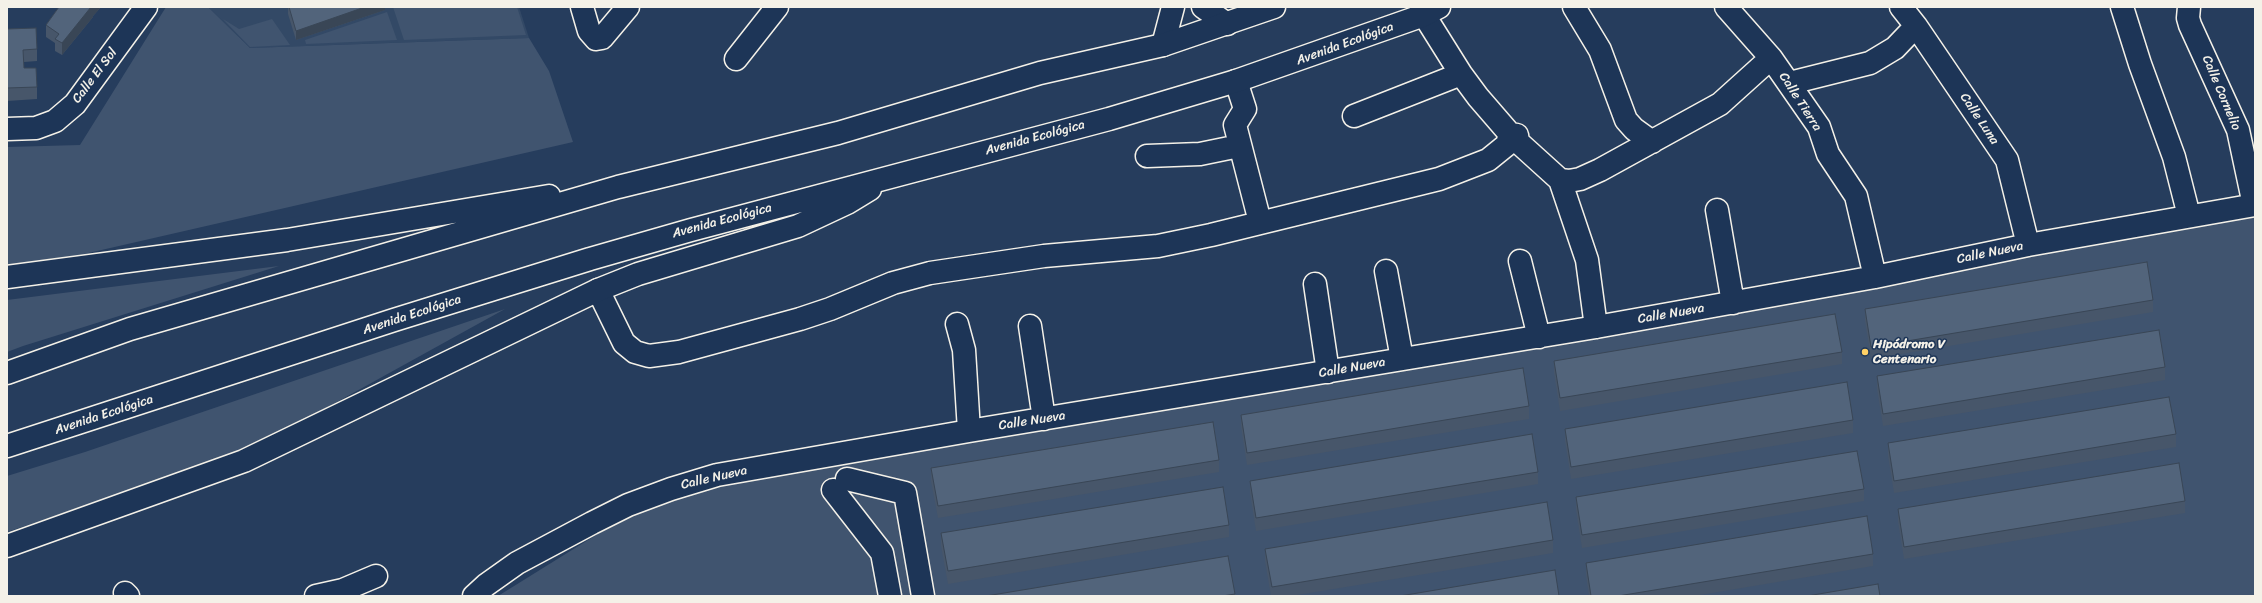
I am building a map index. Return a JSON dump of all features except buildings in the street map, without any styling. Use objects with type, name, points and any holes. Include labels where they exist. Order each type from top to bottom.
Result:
[{"type":"street","name":"Calle El Sol","points":[[7,129],[36,128],[55,120],[75,104],[146,7]]},
{"type":"street","points":[[582,7],[589,31],[596,39],[602,38],[628,7]]},
{"type":"street","points":[[736,59],[777,7]]},
{"type":"street","points":[[1163,46],[1173,7]]},
{"type":"street","points":[[1203,7],[1227,24]]},
{"type":"street","points":[[7,373],[130,329],[618,187],[838,133],[1040,73],[1163,46],[1274,7]]},
{"type":"street","points":[[1574,7],[1600,50],[1626,120],[1634,129],[1652,142]]},
{"type":"street","name":"Calle Tierra","points":[[1726,7],[1771,58],[1819,127],[1828,154],[1856,196],[1875,277]]},
{"type":"street","name":"Calle Luna","points":[[1901,7],[1916,26],[2007,160],[2028,245]]},
{"type":"street","points":[[2122,7],[2140,64],[2174,158],[2189,216]]},
{"type":"street","name":"Calle Cornelio","points":[[2190,7],[2188,18],[2190,25],[2238,130],[2254,205]]},
{"type":"street","points":[[1432,11],[1461,74],[1478,97],[1512,140],[1560,180],[1587,260],[1596,327]]},
{"type":"street","name":"Avenida Ecológica","points":[[7,446],[394,320],[590,259],[892,176],[1109,119],[1236,81],[1432,11]]},
{"type":"street","points":[[1790,84],[1870,63],[1895,48],[1916,26]]},
{"type":"street","points":[[1560,180],[1569,181],[1580,179],[1652,142],[1720,104],[1771,58]]},
{"type":"street","points":[[1354,116],[1461,74]]},
{"type":"street","points":[[1236,81],[1245,109],[1235,123],[1239,146],[1260,222]]},
{"type":"street","points":[[598,290],[624,344],[634,352],[648,356],[679,352],[800,319],[830,309],[893,283],[930,273],[1044,256],[1158,246],[1211,235],[1439,179],[1488,160],[1512,140]]},
{"type":"street","points":[[1147,156],[1200,154],[1239,146]]},
{"type":"street","points":[[7,546],[244,461],[598,290],[638,274],[798,226],[847,203],[892,176]]},
{"type":"street","points":[[7,277],[287,240],[518,200],[618,187]]},
{"type":"street","name":"Calle Nueva","points":[[474,596],[517,563],[551,543],[628,505],[670,489],[717,475],[969,431],[1596,327],[1875,277],[2028,245],[2254,205]]},
{"type":"street","points":[[1717,210],[1732,303]]},
{"type":"street","points":[[1520,261],[1539,337]]},
{"type":"street","points":[[1386,271],[1402,359]]},
{"type":"street","points":[[1315,284],[1328,372]]},
{"type":"street","points":[[957,324],[964,350],[969,431]]},
{"type":"street","points":[[1030,326],[1044,419]]},
{"type":"street","points":[[890,596],[882,553],[840,484],[905,493],[923,596]]},
{"type":"street","points":[[316,596],[343,590],[376,576]]},
{"type":"shaded area","points":[[166,7],[208,7],[250,48],[529,38],[549,71],[573,142],[84,254],[7,265],[7,147],[80,145]]},
{"type":"shaded area","points":[[208,7],[519,7],[529,38],[250,48]]},
{"type":"shaded area","points":[[393,7],[517,7],[526,35],[404,40]]},
{"type":"shaded area","points":[[387,12],[397,40],[306,44],[305,40]]},
{"type":"shaded area","points":[[223,19],[239,29],[272,19],[290,45],[250,47]]},
{"type":"shaded area","name":"Hipódromo V Centenario","points":[[2255,216],[2255,596],[498,596],[617,522],[694,489]]},
{"type":"shaded area","points":[[279,266],[23,346],[7,352],[7,300]]},
{"type":"shaded area","points":[[505,309],[288,429],[194,469],[7,532],[7,476],[85,452]]},
{"type":"place","name":"Hipódromo V Centenario","points":[[1865,352]]}]
